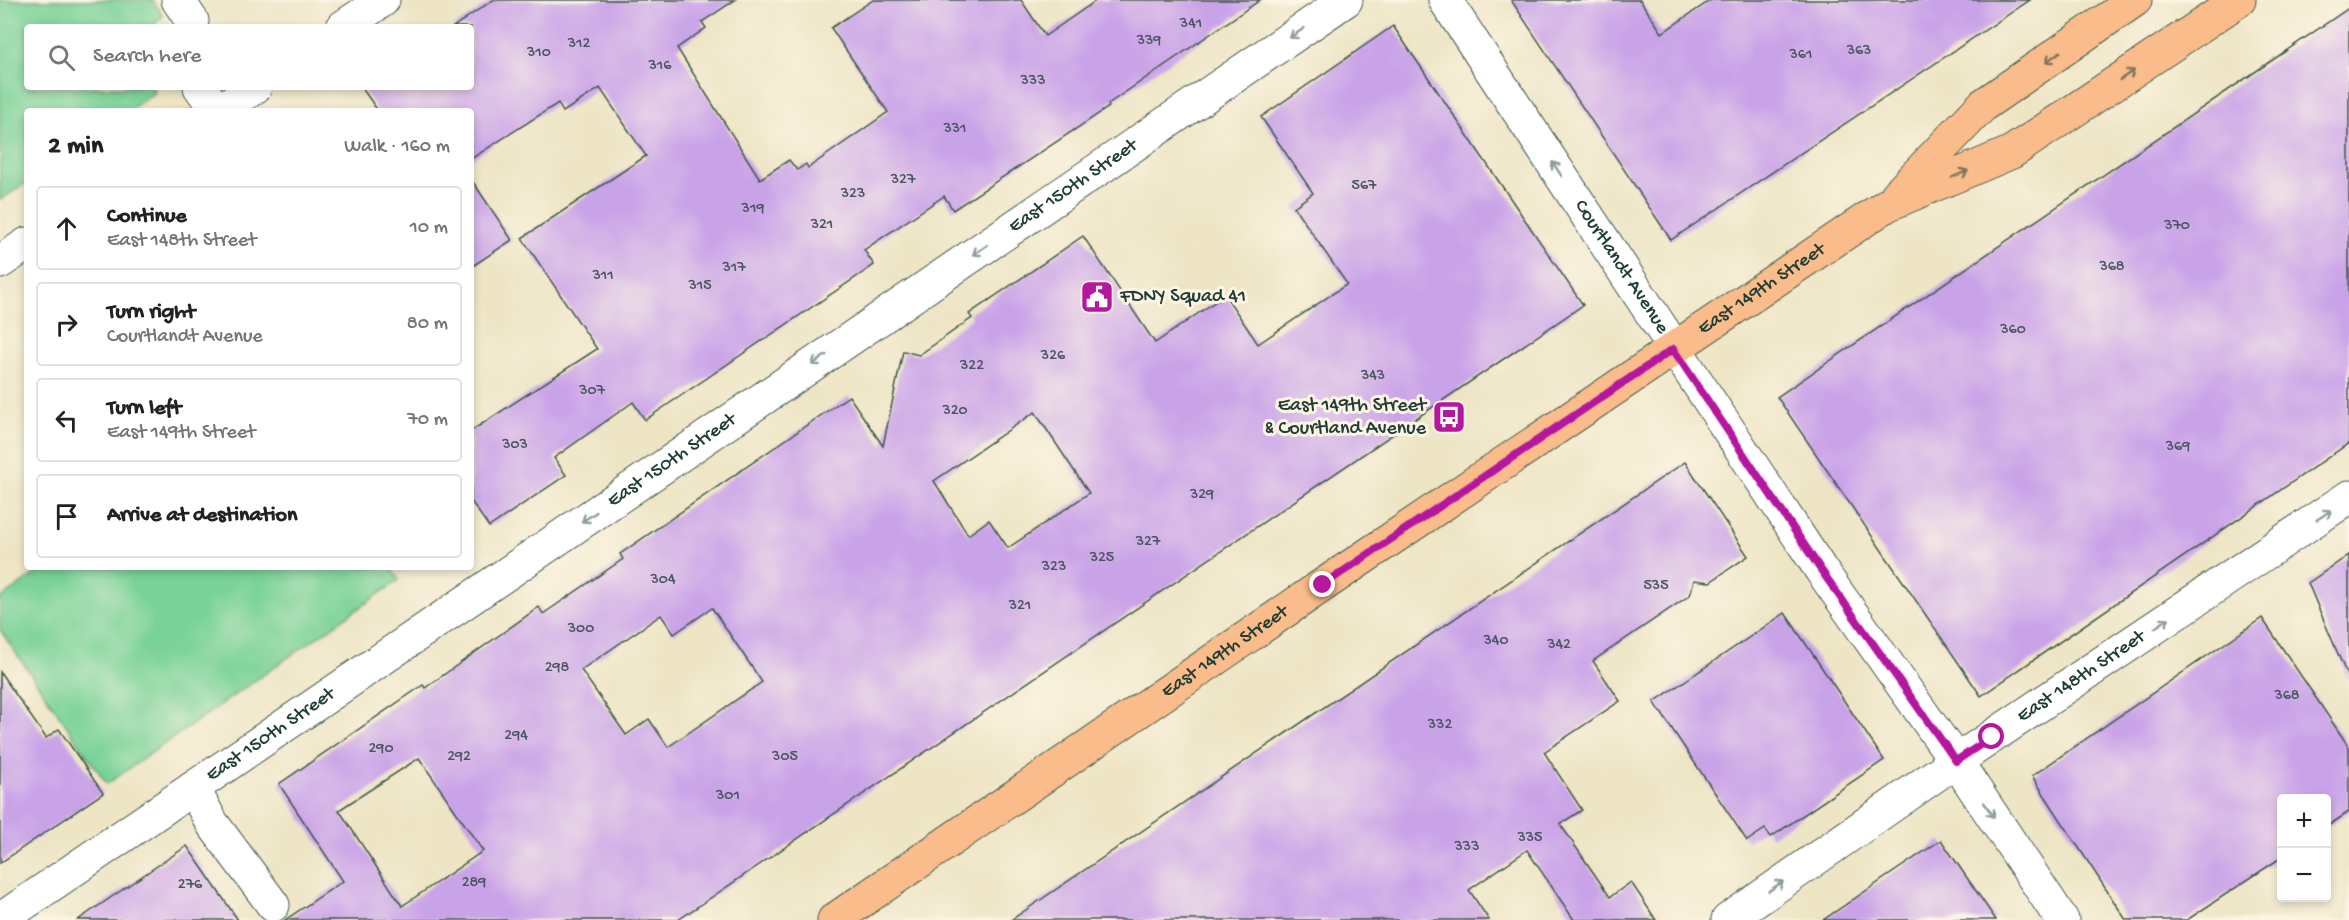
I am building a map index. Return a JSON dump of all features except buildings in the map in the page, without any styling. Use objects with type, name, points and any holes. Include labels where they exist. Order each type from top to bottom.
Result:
[{"type":"main road","name":"East 149th Street","points":[[1887,205],[1983,105],[2135,0]]},
{"type":"main road","name":"East 149th Street","points":[[834,920],[1887,205],[2012,152],[2239,0]]},
{"type":"street","points":[[178,0],[192,21],[192,24]]},
{"type":"street","points":[[347,24],[383,0]]},
{"type":"street","name":"East 150th Street","points":[[0,920],[1346,0]]},
{"type":"street","name":"Courtlandt Avenue","points":[[1445,0],[1673,349],[1821,570],[1956,761],[2062,920]]},
{"type":"street","points":[[202,90],[216,108]]},
{"type":"street","points":[[223,108],[250,90]]},
{"type":"street","points":[[0,262],[24,246]]},
{"type":"street","name":"East 148th Street","points":[[1728,920],[1956,761],[2349,498]]},
{"type":"street","points":[[193,788],[212,823],[273,906]]},
{"type":"green space","points":[[0,0],[153,0],[163,16],[155,24],[24,24],[24,90],[154,90],[155,92],[132,108],[24,108],[24,184],[0,200]]},
{"type":"green space","points":[[41,570],[392,570],[399,580],[107,784],[0,630],[0,599]]},
{"type":"place","name":"FDNY Squad 41","points":[[1097,297]]},
{"type":"place","name":"East 149th Street & Courtland Avenue","points":[[1449,417]]},
{"type":"route","points":[[1323,585],[1673,349],[1821,570],[1956,761],[1992,737]]}]
